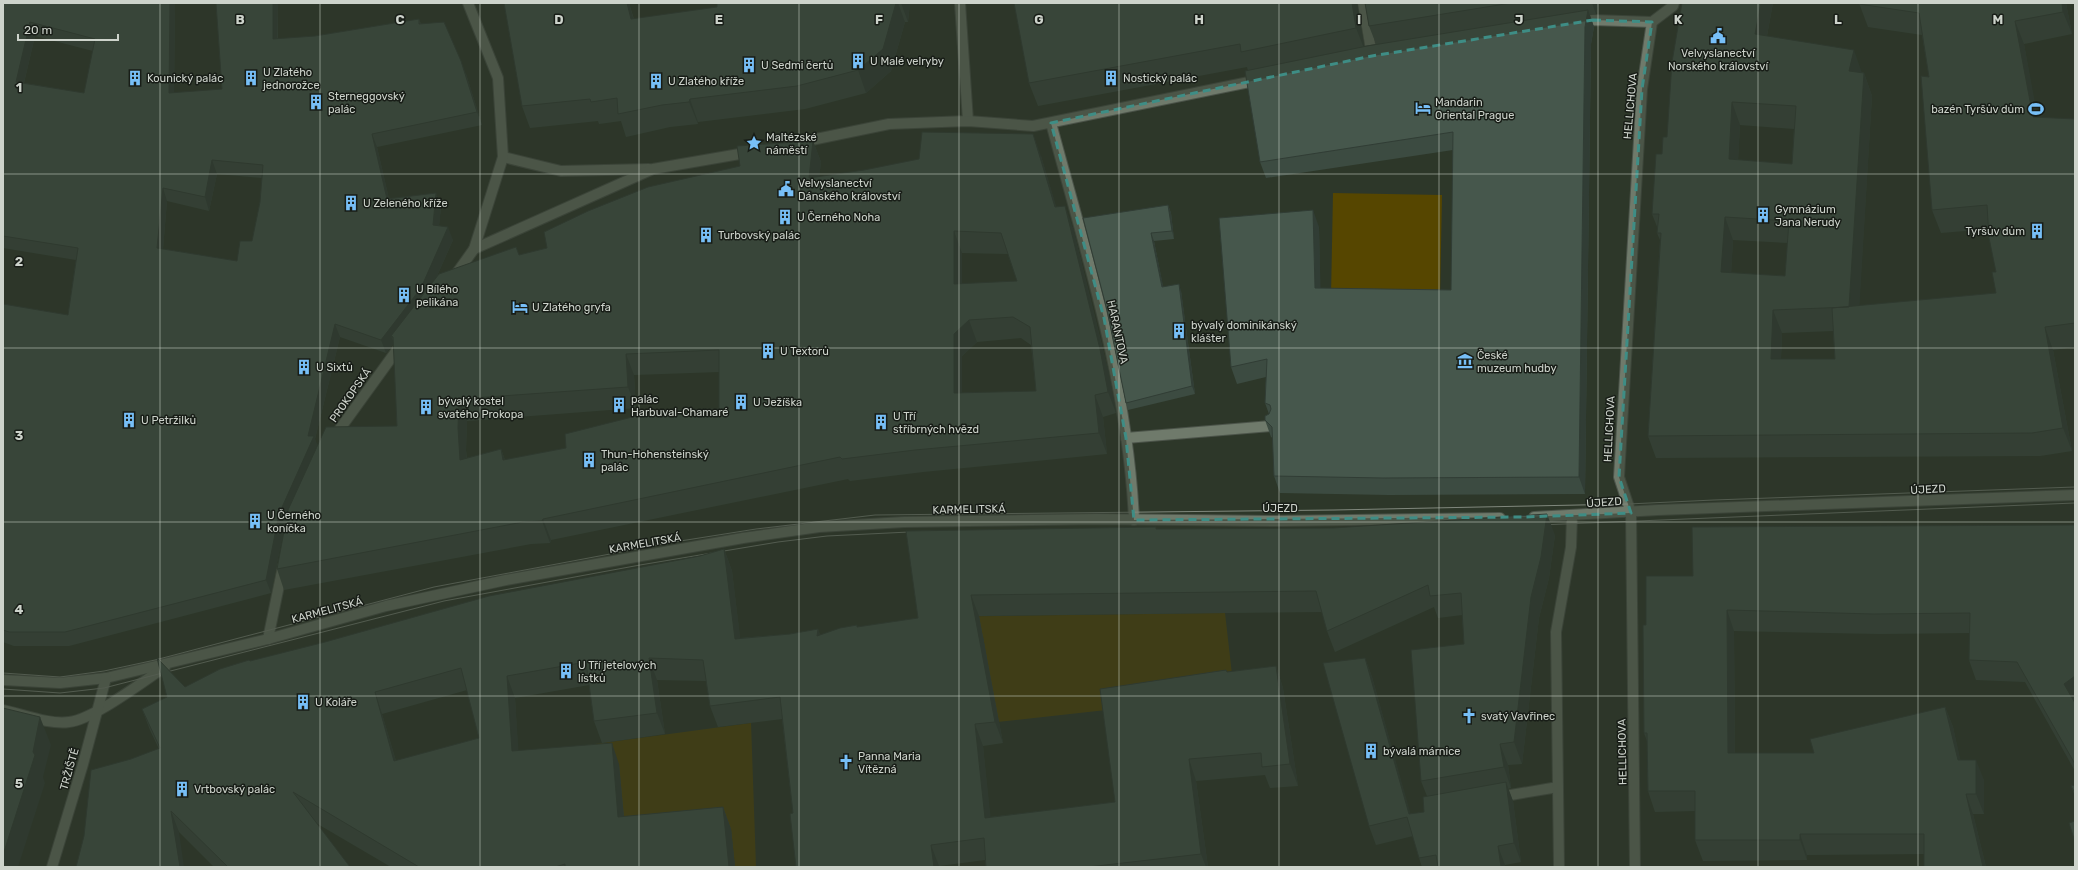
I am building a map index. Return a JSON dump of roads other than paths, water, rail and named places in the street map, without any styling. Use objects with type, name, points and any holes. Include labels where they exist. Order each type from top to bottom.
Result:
[{"type":"street","points":[[445,288],[474,249],[503,157],[498,78],[468,3]]},
{"type":"street","points":[[960,3],[968,121]]},
{"type":"street","points":[[1363,3],[1372,56]]},
{"type":"street","points":[[1569,24],[1593,20],[1652,22],[1673,6],[1674,3]]},
{"type":"street","name":"HELLICHOVA","points":[[1635,867],[1631,513],[1619,477],[1642,89],[1652,22]]},
{"type":"street","points":[[784,146],[889,124],[968,121],[1013,126],[1033,126],[1272,77]]},
{"type":"street","name":"HARANTOVA","points":[[1051,123],[1104,318],[1126,438],[1134,520]]},
{"type":"street","points":[[503,157],[561,171],[653,169],[761,150]]},
{"type":"street","points":[[474,249],[557,214],[653,169]]},
{"type":"street","name":"PROKOPSKÁ","points":[[327,447],[408,336]]},
{"type":"street","points":[[1126,438],[1271,426]]},
{"type":"street","name":"ÚJEZD","points":[[1524,517],[2075,495]]},
{"type":"street","points":[[1559,867],[1556,632],[1571,547],[1572,516]]},
{"type":"street","name":"ÚJEZD","points":[[1134,520],[1278,521],[1508,517]]},
{"type":"street","name":"KARMELITSKÁ","points":[[3,680],[60,683],[106,678],[268,639],[386,606],[506,580],[743,538],[819,527],[904,522],[1134,520]]},
{"type":"street","points":[[268,639],[285,558]]},
{"type":"street","name":"KARMELITSKÁ","points":[[3,710],[62,723],[79,720],[98,710],[171,663]]},
{"type":"street","name":"TRŽIŠTĚ","points":[[52,867],[106,678]]},
{"type":"street","points":[[1486,800],[1558,787]]},
{"type":"tram line","points":[[3,673],[60,677],[104,671],[155,660],[434,587],[674,542],[756,529],[875,515],[1334,510],[1628,504],[2075,487]]},
{"type":"tram line","points":[[1540,525],[2075,503]]},
{"type":"tram line","points":[[3,689],[60,693],[104,688],[444,601],[640,565],[778,542],[827,536],[930,531]]},
{"type":"place","name":"Velvyslanectví Norského království","points":[[1718,36]]},
{"type":"place","name":"U Malé velryby","points":[[858,61]]},
{"type":"place","name":"U Sedmi čertů","points":[[749,65]]},
{"type":"place","name":"Kounický palác","points":[[135,78]]},
{"type":"place","name":"U Zlatého jednorožce","points":[[251,78]]},
{"type":"place","name":"Nostický palác","points":[[1111,78]]},
{"type":"place","name":"U Zlatého kříže","points":[[656,81]]},
{"type":"place","name":"Sterneggovský palác","points":[[316,102]]},
{"type":"place","name":"Mandarin Oriental Prague","points":[[1423,108]]},
{"type":"place","name":"bazén Tyršův dům","points":[[2036,109]]},
{"type":"place","name":"Maltézské náměstí","points":[[754,143]]},
{"type":"place","name":"Velvyslanectví Dánského království","points":[[786,189]]},
{"type":"place","name":"U Zeleného kříže","points":[[351,203]]},
{"type":"place","name":"Gymnázium Jana Nerudy","points":[[1763,215]]},
{"type":"place","name":"U Černého Noha","points":[[785,217]]},
{"type":"place","name":"Tyršův dům","points":[[2037,231]]},
{"type":"place","name":"Turbovský palác","points":[[706,235]]},
{"type":"place","name":"U Bílého pelikána","points":[[404,295]]},
{"type":"place","name":"U Zlatého gryfa","points":[[520,307]]},
{"type":"place","name":"bývalý dominikánský klášter","points":[[1179,331]]},
{"type":"place","name":"U Textorů","points":[[768,351]]},
{"type":"place","name":"České muzeum hudby","points":[[1465,361]]},
{"type":"place","name":"U Sixtů","points":[[304,367]]},
{"type":"place","name":"U Ježíška","points":[[741,402]]},
{"type":"place","name":"palác Harbuval-Chamaré","points":[[619,405]]},
{"type":"place","name":"bývalý kostel svatého Prokopa","points":[[426,407]]},
{"type":"place","name":"U Petržilků","points":[[129,420]]},
{"type":"place","name":"U Tří stříbrných hvězd","points":[[881,422]]},
{"type":"place","name":"Thun-Hohensteinský palác","points":[[589,460]]},
{"type":"place","name":"U Černého koníčka","points":[[255,521]]},
{"type":"place","name":"U Tří jetelových lístků","points":[[566,671]]},
{"type":"place","name":"U Koláře","points":[[303,702]]},
{"type":"place","name":"svatý Vavřinec","points":[[1469,716]]},
{"type":"place","name":"bývalá márnice","points":[[1371,751]]},
{"type":"place","name":"Panna Maria Vítězná","points":[[846,762]]},
{"type":"place","name":"Vrtbovský palác","points":[[182,789]]}]
